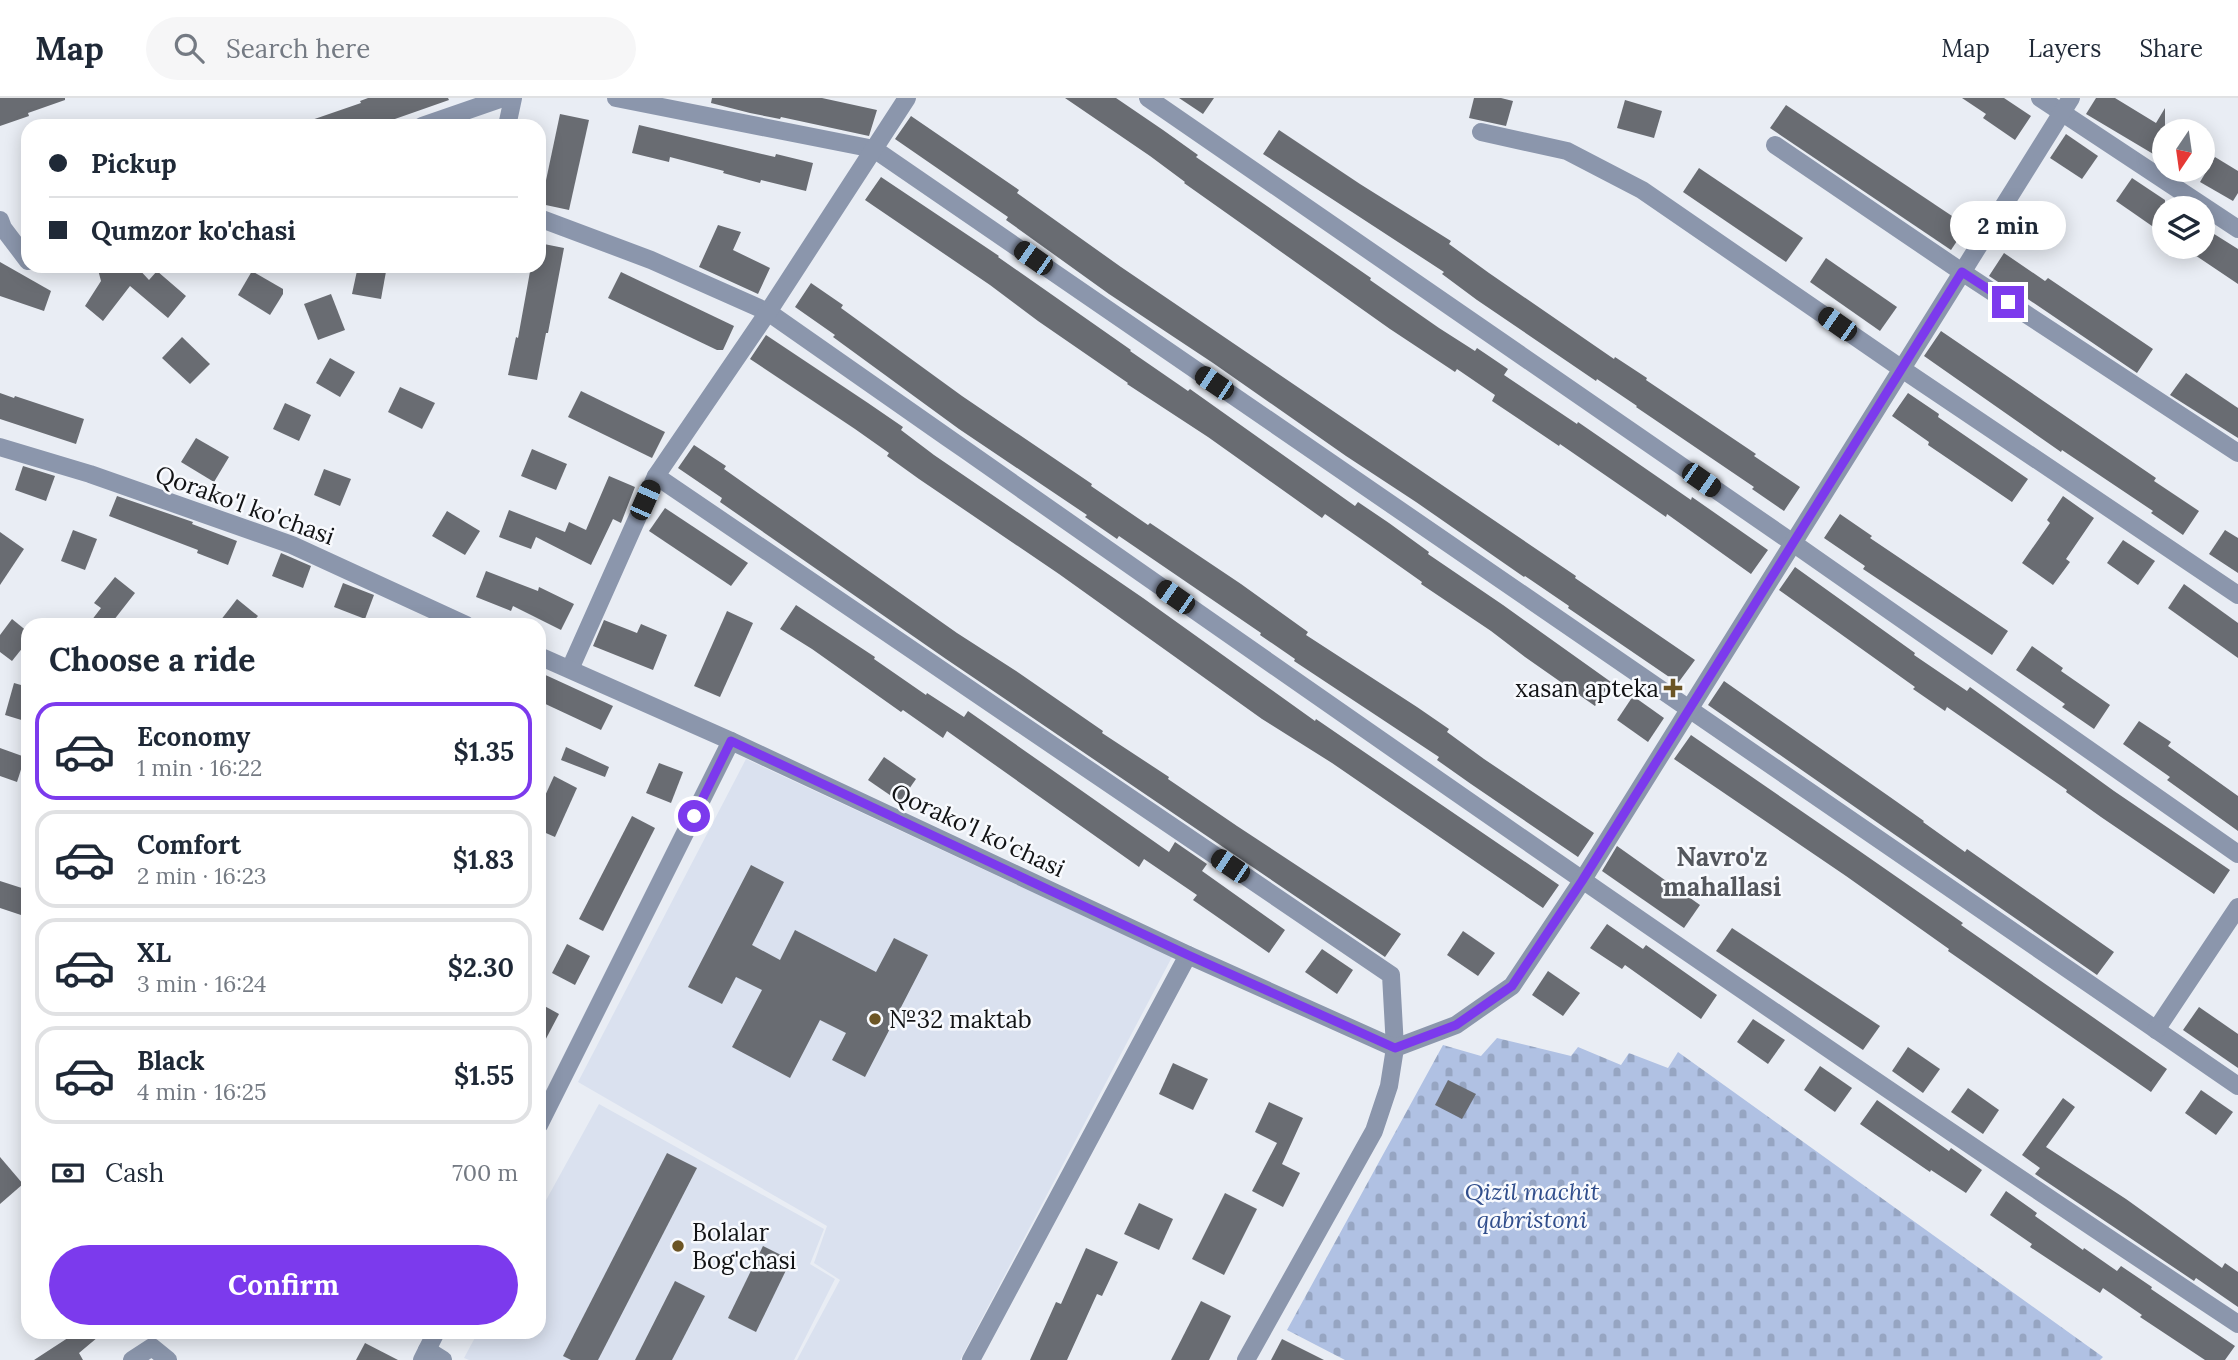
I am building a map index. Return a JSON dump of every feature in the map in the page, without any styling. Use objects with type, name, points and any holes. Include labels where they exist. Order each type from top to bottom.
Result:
[{"type":"street","points":[[442,119],[503,98]]},
{"type":"street","points":[[508,119],[513,98]]},
{"type":"street","points":[[616,98],[874,149],[2238,1086]]},
{"type":"street","points":[[570,669],[656,476],[768,312],[907,98]]},
{"type":"street","points":[[1148,98],[2238,854]]},
{"type":"street","points":[[2040,98],[2066,105],[2238,229]]},
{"type":"street","points":[[1395,1048],[1456,1025],[1512,986],[1582,881],[2066,105]]},
{"type":"street","points":[[1481,132],[1567,152],[1642,190],[2238,595]]},
{"type":"street","points":[[1775,145],[1962,272],[2238,453]]},
{"type":"street","points":[[0,220],[21,252]]},
{"type":"street","points":[[546,221],[650,260],[768,312],[1582,881],[1979,1153],[2238,1324]]},
{"type":"street","name":"Qorako'l ko'chasi","points":[[0,447],[90,474],[292,545],[451,618]]},
{"type":"street","points":[[656,476],[1391,975],[1395,1048],[1389,1086],[1374,1131],[1246,1360]]},
{"type":"street","name":"Qorako'l ko'chasi","points":[[546,659],[731,741],[1188,955],[1395,1048]]},
{"type":"street","points":[[546,1111],[731,741]]},
{"type":"street","points":[[2156,1030],[2238,906]]},
{"type":"street","points":[[971,1360],[1188,955]]},
{"type":"street","points":[[432,1339],[424,1355],[443,1360]]},
{"type":"street","points":[[132,1360],[152,1347],[167,1360]]},
{"type":"shaded area","name":"№32 maktab","points":[[746,759],[1172,957],[960,1360],[797,1360],[840,1280],[814,1263],[827,1226],[578,1082]]},
{"type":"shaded area","name":"Bolalar Bog'chasi","points":[[599,1104],[824,1229],[810,1264],[835,1279],[794,1360],[464,1358],[474,1339],[546,1339],[546,1200]]},
{"type":"green space","name":"Qizil machit qabristoni","points":[[1497,1038],[1571,1056],[1578,1047],[1621,1065],[1629,1053],[1668,1068],[1678,1052],[2103,1357],[2100,1360],[1345,1360],[1287,1330],[1443,1045],[1481,1056]]},
{"type":"building","points":[[0,98],[65,98],[65,100],[0,126]]},
{"type":"building","points":[[368,98],[449,100],[395,119],[315,119],[361,103],[360,101]]},
{"type":"building","points":[[712,98],[822,98],[877,110],[869,136],[750,113],[711,103]]},
{"type":"building","points":[[1065,98],[1116,98],[1439,328],[1475,351],[1477,348],[1508,369],[1504,375],[1691,500],[1692,497],[1768,550],[1751,574],[1667,514],[1666,517],[1492,401],[1495,395],[1390,329]]},
{"type":"building","points":[[1179,98],[1214,98],[1203,114]]},
{"type":"building","points":[[1474,98],[1513,101],[1506,126],[1469,118]]},
{"type":"building","points":[[1962,98],[2004,98],[2031,116],[2015,140],[1983,118],[1986,114]]},
{"type":"building","points":[[2096,98],[2115,98],[2152,121],[2152,153],[2086,114]]},
{"type":"building","points":[[1625,100],[1662,111],[1654,138],[1617,128]]},
{"type":"building","points":[[1786,105],[1967,226],[1951,250],[1770,128]]},
{"type":"building","points":[[2165,108],[2165,119],[2158,119]]},
{"type":"building","points":[[560,114],[589,120],[569,210],[546,205],[546,180]]},
{"type":"building","points":[[911,116],[1019,190],[1017,193],[1121,267],[1695,660],[1678,683],[1109,294],[1006,220],[1008,217],[895,139]]},
{"type":"building","points":[[639,125],[775,157],[776,154],[813,163],[806,191],[761,180],[760,183],[670,157],[669,162],[632,153]]},
{"type":"building","points":[[1279,130],[1451,241],[1449,244],[1489,273],[1614,359],[1615,357],[1647,378],[1646,380],[1800,487],[1784,511],[1637,406],[1477,300],[1442,274],[1444,272],[1263,154]]},
{"type":"building","points":[[2066,134],[2098,156],[2082,179],[2050,158]]},
{"type":"building","points":[[2216,158],[2238,171],[2238,193],[2233,201],[2200,182],[2216,182]]},
{"type":"building","points":[[1699,168],[1803,238],[1786,262],[1683,192]]},
{"type":"building","points":[[881,177],[999,256],[1130,351],[1188,391],[1190,389],[1355,506],[1358,502],[1389,523],[1429,552],[1428,554],[1611,682],[1595,706],[1325,514],[1322,518],[865,200]]},
{"type":"building","points":[[2132,178],[2159,196],[2152,196],[2152,226],[2116,201]]},
{"type":"building","points":[[718,225],[741,232],[733,250],[770,268],[758,294],[699,267]]},
{"type":"building","points":[[2215,235],[2238,249],[2238,284],[2201,259],[2215,259]]},
{"type":"building","points":[[546,244],[564,248],[537,380],[508,375],[516,337],[518,338],[530,273],[546,273]]},
{"type":"building","points":[[2004,253],[2045,281],[2048,278],[2153,349],[2137,373],[2022,295],[2021,297],[1989,276]]},
{"type":"building","points":[[1826,258],[1897,307],[1880,331],[1810,282]]},
{"type":"building","points":[[0,262],[51,291],[44,311],[0,296]]},
{"type":"building","points":[[621,272],[734,326],[723,350],[717,350],[608,298]]},
{"type":"building","points":[[99,273],[142,273],[149,280],[155,273],[159,273],[186,296],[168,318],[130,286],[103,321],[85,306],[101,281]]},
{"type":"building","points":[[251,273],[283,289],[283,294],[270,315],[238,295]]},
{"type":"building","points":[[356,273],[386,273],[381,299],[352,294]]},
{"type":"building","points":[[811,283],[962,396],[1148,525],[1150,523],[1241,584],[1308,632],[1306,635],[1449,729],[1447,732],[1484,759],[1594,833],[1578,857],[1437,760],[1439,757],[1294,661],[1295,659],[1260,635],[1261,633],[1119,536],[1117,539],[1085,517],[1087,515],[959,429],[833,337],[835,335],[795,307]]},
{"type":"building","points":[[331,294],[345,330],[318,340],[304,304]]},
{"type":"building","points":[[1941,331],[2156,478],[2154,481],[2199,511],[2183,535],[2151,513],[2153,511],[2062,450],[2061,452],[1924,356]]},
{"type":"building","points":[[766,335],[903,427],[901,430],[934,455],[1143,598],[1315,721],[1316,719],[1559,885],[1543,908],[1332,763],[1262,719],[1059,574],[919,479],[855,429],[750,359]]},
{"type":"building","points":[[182,337],[210,364],[190,384],[162,358]]},
{"type":"building","points":[[330,358],[355,372],[340,397],[316,383]]},
{"type":"building","points":[[2186,373],[2238,408],[2238,438],[2170,395]]},
{"type":"building","points":[[400,387],[435,403],[422,429],[388,412]]},
{"type":"building","points":[[581,391],[665,432],[652,458],[568,417]]},
{"type":"building","points":[[0,393],[84,419],[76,444],[0,419]]},
{"type":"building","points":[[1908,393],[2028,479],[2012,502],[1928,445],[1929,442],[1892,416]]},
{"type":"building","points":[[285,403],[311,415],[299,441],[273,429]]},
{"type":"building","points":[[196,438],[229,457],[214,482],[181,462]]},
{"type":"building","points":[[694,445],[726,466],[724,469],[957,633],[1169,777],[1168,779],[1401,934],[1385,957],[720,502],[722,498],[678,468]]},
{"type":"building","points":[[532,449],[567,464],[556,490],[521,476]]},
{"type":"building","points":[[23,466],[55,476],[46,501],[15,490]]},
{"type":"building","points":[[324,469],[351,479],[340,506],[314,495]]},
{"type":"building","points":[[609,476],[635,487],[621,523],[613,519],[591,565],[536,537],[531,549],[499,537],[509,510],[565,532],[569,522],[586,530]]},
{"type":"building","points":[[117,496],[193,522],[192,524],[237,541],[228,565],[197,553],[198,550],[109,516]]},
{"type":"building","points":[[2063,496],[2094,518],[2066,559],[2070,562],[2053,585],[2022,563],[2050,523],[2047,520]]},
{"type":"building","points":[[665,508],[748,563],[731,586],[649,531]]},
{"type":"building","points":[[447,511],[480,531],[465,555],[432,536]]},
{"type":"building","points":[[1840,514],[1872,536],[1870,538],[2008,631],[1992,655],[1863,569],[1865,566],[1824,538]]},
{"type":"building","points":[[73,530],[97,539],[85,570],[61,561]]},
{"type":"building","points":[[2225,530],[2238,538],[2238,573],[2209,554]]},
{"type":"building","points":[[0,532],[24,549],[0,585]]},
{"type":"building","points":[[2123,540],[2155,561],[2138,585],[2107,563]]},
{"type":"building","points":[[281,553],[311,566],[303,588],[272,576]]},
{"type":"building","points":[[1795,567],[1915,653],[1914,655],[1967,691],[1970,687],[2114,791],[2230,870],[2214,894],[1947,707],[1945,711],[1913,689],[1915,687],[1779,590]]},
{"type":"building","points":[[486,571],[538,591],[539,587],[574,604],[561,630],[546,622],[546,618],[537,618],[513,606],[511,611],[476,597]]},
{"type":"building","points":[[115,577],[135,593],[115,618],[93,618],[101,608],[94,603]]},
{"type":"building","points":[[343,583],[374,595],[365,618],[334,607]]},
{"type":"building","points":[[2184,584],[2238,623],[2238,658],[2168,608]]},
{"type":"building","points":[[237,599],[258,616],[256,618],[222,618]]},
{"type":"building","points":[[796,605],[875,657],[874,659],[926,695],[927,693],[964,717],[968,711],[1169,852],[1175,842],[1207,864],[1202,871],[1285,930],[1269,953],[1193,900],[1197,895],[1144,859],[1139,867],[947,731],[943,738],[780,629]]},
{"type":"building","points":[[727,611],[753,623],[720,697],[694,686]]},
{"type":"building","points":[[12,619],[21,626],[21,650],[12,661],[0,652],[0,635]]},
{"type":"building","points":[[604,620],[637,633],[641,624],[667,635],[653,670],[593,646]]},
{"type":"building","points":[[2032,646],[2063,668],[2061,671],[2110,705],[2094,729],[2062,707],[2065,704],[2016,670]]},
{"type":"building","points":[[546,675],[613,706],[601,730],[546,704]]},
{"type":"building","points":[[1724,681],[1965,852],[1967,849],[2114,952],[2097,975],[1708,705]]},
{"type":"building","points":[[14,683],[21,685],[21,720],[5,715]]},
{"type":"building","points":[[1633,696],[1664,718],[1648,742],[1617,720]]},
{"type":"building","points":[[2139,721],[2171,742],[2168,746],[2238,796],[2238,831],[2167,780],[2170,777],[2123,744]]},
{"type":"building","points":[[1691,735],[1963,923],[1961,925],[2167,1069],[2151,1092],[1948,951],[1949,949],[1846,876],[1674,759]]},
{"type":"building","points":[[566,747],[609,767],[605,777],[561,760]]},
{"type":"building","points":[[0,748],[21,756],[17,782],[0,776]]},
{"type":"building","points":[[884,757],[916,779],[900,802],[868,780]]},
{"type":"building","points":[[659,763],[683,772],[671,803],[646,793]]},
{"type":"building","points":[[554,776],[577,788],[555,837],[546,833],[546,794]]},
{"type":"building","points":[[632,816],[655,828],[603,931],[579,919]]},
{"type":"building","points":[[1617,846],[1700,905],[1684,928],[1602,871]]},
{"type":"building","points":[[751,865],[784,882],[752,945],[780,960],[795,930],[876,972],[894,938],[928,955],[865,1077],[832,1060],[846,1033],[820,1020],[790,1078],[732,1047],[762,990],[736,977],[722,1004],[688,987]]},
{"type":"building","points":[[0,881],[21,888],[21,915],[0,908]]},
{"type":"building","points":[[1607,924],[1643,949],[1646,945],[1717,995],[1701,1019],[1625,965],[1622,969],[1590,948]]},
{"type":"building","points":[[1732,928],[1880,1026],[1863,1050],[1716,951]]},
{"type":"building","points":[[1463,931],[1495,953],[1478,976],[1447,955]]},
{"type":"building","points":[[567,944],[590,956],[575,985],[552,973]]},
{"type":"building","points":[[1322,949],[1353,970],[1337,994],[1305,972]]},
{"type":"building","points":[[1548,971],[1580,993],[1563,1016],[1532,995]]},
{"type":"building","points":[[546,1007],[559,1014],[546,1039]]},
{"type":"building","points":[[2199,1007],[2238,1034],[2238,1068],[2183,1030]]},
{"type":"building","points":[[1753,1019],[1785,1040],[1768,1064],[1737,1042]]},
{"type":"building","points":[[1908,1047],[1940,1069],[1923,1093],[1892,1071]]},
{"type":"building","points":[[1173,1063],[1208,1079],[1193,1110],[1159,1094]]},
{"type":"building","points":[[1820,1066],[1852,1088],[1835,1112],[1804,1090]]},
{"type":"building","points":[[1448,1080],[1476,1094],[1462,1119],[1435,1105]]},
{"type":"building","points":[[1968,1088],[1999,1110],[1983,1134],[1951,1112]]},
{"type":"building","points":[[2201,1090],[2233,1112],[2216,1135],[2185,1113]]},
{"type":"building","points":[[2063,1098],[2075,1107],[2046,1147],[2126,1199],[2222,1268],[2225,1263],[2238,1272],[2238,1307],[2196,1278],[2194,1281],[2035,1174],[2040,1168],[2022,1155]]},
{"type":"building","points":[[1877,1100],[1949,1151],[1951,1148],[1982,1170],[1966,1193],[1860,1124]]},
{"type":"building","points":[[1269,1102],[1303,1118],[1282,1164],[1300,1173],[1283,1207],[1252,1191],[1277,1143],[1255,1132]]},
{"type":"building","points":[[667,1153],[697,1168],[598,1360],[571,1360],[563,1356]]},
{"type":"building","points":[[0,1157],[21,1182],[21,1186],[0,1204]]},
{"type":"building","points":[[2006,1191],[2037,1213],[2035,1216],[2083,1250],[2084,1248],[2117,1271],[2121,1266],[2235,1346],[2225,1360],[2205,1360],[2140,1317],[2142,1315],[2103,1288],[2100,1293],[2030,1247],[2032,1244],[1990,1215]]},
{"type":"building","points":[[1225,1193],[1257,1209],[1224,1275],[1192,1259]]},
{"type":"building","points":[[1139,1203],[1173,1219],[1159,1250],[1124,1234]]},
{"type":"building","points":[[763,1246],[791,1260],[756,1332],[728,1318]]},
{"type":"building","points":[[1086,1248],[1118,1262],[1102,1296],[1097,1294],[1067,1360],[1030,1360],[1056,1302],[1061,1304]]},
{"type":"building","points":[[675,1281],[705,1296],[672,1360],[635,1360]]},
{"type":"building","points":[[1201,1301],[1231,1316],[1209,1360],[1171,1360]]},
{"type":"building","points":[[66,1339],[96,1339],[79,1353],[83,1360],[34,1360]]},
{"type":"building","points":[[1282,1339],[1324,1360],[1271,1360]]},
{"type":"building","points":[[365,1343],[398,1360],[356,1360]]},
{"type":"place","name":"xasan apteka","points":[[1673,688]]},
{"type":"place","name":"№32 maktab","points":[[875,1019]]},
{"type":"place","name":"Bolalar Bog'chasi","points":[[678,1246]]},
{"type":"district","name":"Navro'z mahallasi","points":[[1722,871]]},
{"type":"route","points":[[694,816],[731,741],[1188,955],[1395,1048],[1456,1025],[1512,986],[1582,881],[1962,272],[2008,302]]}]
